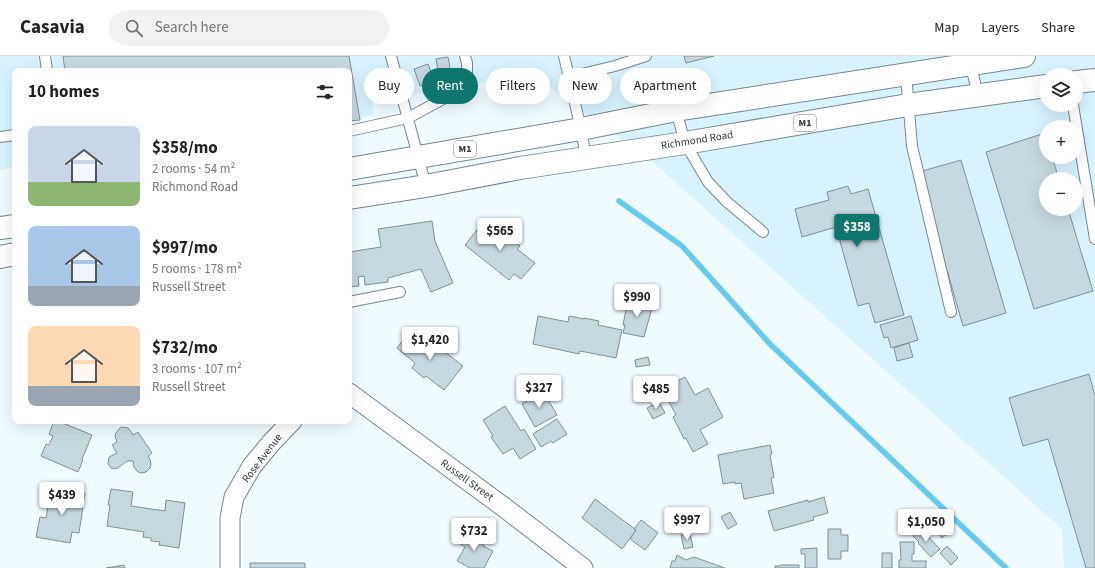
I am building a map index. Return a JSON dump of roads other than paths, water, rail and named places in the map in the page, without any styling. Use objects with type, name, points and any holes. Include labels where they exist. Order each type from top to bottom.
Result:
[{"type":"highway","name":"M1","points":[[352,168],[581,129],[676,110],[906,74],[969,60],[1024,56]]},
{"type":"highway","points":[[1083,81],[1095,80]]},
{"type":"highway","name":"Richmond Road","points":[[352,198],[426,186],[520,168],[685,143],[978,95],[1039,87]]},
{"type":"highway","points":[[0,228],[12,226]]},
{"type":"highway","points":[[0,257],[12,255]]},
{"type":"street","name":"Russell Street","points":[[352,395],[505,508],[583,568]]},
{"type":"street","name":"Rose Avenue","points":[[230,568],[230,518],[234,497],[252,466],[289,424]]},
{"type":"lane","points":[[45,56],[47,68]]},
{"type":"lane","points":[[391,56],[426,186]]},
{"type":"lane","points":[[352,131],[408,118],[458,91],[465,83],[467,75],[467,63],[465,56]]},
{"type":"lane","points":[[564,56],[567,68]]},
{"type":"lane","points":[[607,68],[646,56]]},
{"type":"lane","points":[[969,60],[978,95]]},
{"type":"lane","points":[[906,74],[912,146],[950,312]]},
{"type":"lane","points":[[575,104],[586,158]]},
{"type":"lane","points":[[676,110],[685,143],[708,182],[727,202],[763,232]]},
{"type":"lane","points":[[1074,112],[1095,239]]},
{"type":"lane","points":[[0,137],[12,135]]},
{"type":"lane","points":[[352,301],[400,292]]},
{"type":"waterway","points":[[619,201],[682,246],[769,343],[1006,568]]}]
